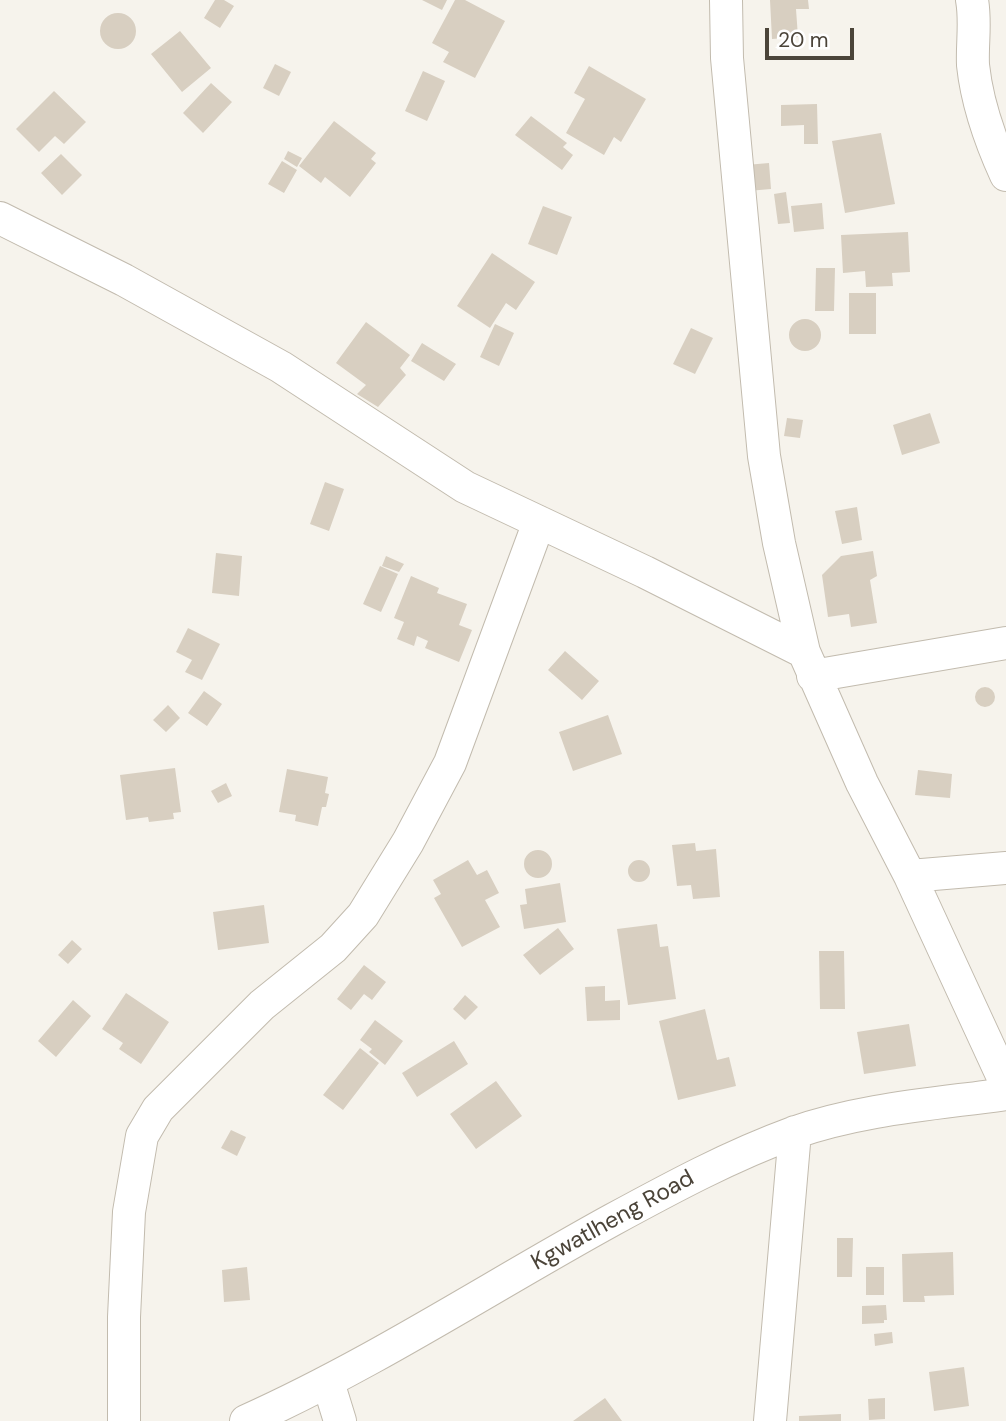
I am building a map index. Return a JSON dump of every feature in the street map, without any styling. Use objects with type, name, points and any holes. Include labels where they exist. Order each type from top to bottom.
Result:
[{"type":"street","points":[[726,0],[727,58],[764,456],[772,511],[808,664],[862,783],[911,876],[1006,1084]]},
{"type":"street","points":[[972,0],[973,65],[979,100],[1006,175]]},
{"type":"street","points":[[0,218],[124,280],[281,367],[465,487],[539,522],[808,664],[1006,643]]},
{"type":"street","points":[[124,1421],[124,1317],[129,1212],[142,1136],[158,1109],[262,1005],[333,948],[363,915],[408,842],[450,762],[539,522]]},
{"type":"street","points":[[911,876],[1006,868]]},
{"type":"street","name":"Kgwatlheng Road","points":[[246,1421],[328,1382],[672,1187],[741,1153],[795,1132],[848,1117],[1006,1094]]},
{"type":"street","points":[[770,1421],[795,1132]]},
{"type":"street","points":[[328,1382],[340,1421]]},
{"type":"building","points":[[215,0],[224,0],[234,6],[220,28],[204,18]]},
{"type":"building","points":[[422,0],[447,0],[442,10]]},
{"type":"building","points":[[455,0],[465,0],[505,21],[475,78],[443,62],[449,52],[432,43]]},
{"type":"building","points":[[770,0],[808,0],[809,9],[796,9],[798,37],[772,39]]},
{"type":"building","points":[[118,13],[131,18],[136,31],[131,44],[118,49],[105,44],[100,31],[105,18]]},
{"type":"building","points":[[180,31],[211,68],[182,92],[151,54]]},
{"type":"building","points":[[275,64],[291,72],[279,96],[263,88]]},
{"type":"building","points":[[589,66],[646,99],[621,142],[614,137],[604,155],[566,133],[585,99],[574,93]]},
{"type":"building","points":[[423,71],[445,81],[427,121],[405,111]]},
{"type":"building","points":[[211,83],[232,102],[203,133],[183,113]]},
{"type":"building","points":[[54,91],[86,122],[64,144],[55,136],[39,152],[16,129]]},
{"type":"building","points":[[817,104],[818,144],[804,144],[804,125],[781,126],[781,105]]},
{"type":"building","points":[[531,116],[567,143],[563,147],[573,155],[562,170],[515,135]]},
{"type":"building","points":[[334,121],[376,153],[371,159],[376,163],[350,197],[325,177],[321,183],[299,166]]},
{"type":"building","points":[[881,133],[895,204],[845,213],[832,141]]},
{"type":"building","points":[[288,151],[302,158],[297,167],[284,159]]},
{"type":"building","points":[[61,154],[82,175],[62,195],[41,173]]},
{"type":"building","points":[[282,161],[297,170],[284,193],[268,184]]},
{"type":"building","points":[[769,163],[771,189],[748,191],[746,165]]},
{"type":"building","points":[[786,192],[790,223],[778,224],[774,194]]},
{"type":"building","points":[[822,203],[824,229],[794,232],[791,206]]},
{"type":"building","points":[[543,206],[572,217],[557,255],[528,244]]},
{"type":"building","points":[[908,232],[910,272],[892,273],[893,286],[866,287],[865,271],[843,273],[841,235]]},
{"type":"building","points":[[492,253],[535,282],[516,310],[506,303],[490,328],[457,306]]},
{"type":"building","points":[[816,268],[835,268],[834,311],[815,311]]},
{"type":"building","points":[[849,293],[876,293],[876,334],[849,334]]},
{"type":"building","points":[[805,319],[816,324],[821,335],[816,346],[805,351],[794,346],[789,335],[794,324]]},
{"type":"building","points":[[366,322],[410,355],[400,368],[406,375],[378,407],[357,394],[366,385],[336,363]]},
{"type":"building","points":[[495,324],[514,333],[499,366],[480,357]]},
{"type":"building","points":[[691,328],[713,338],[695,374],[673,364]]},
{"type":"building","points":[[422,343],[456,364],[444,381],[411,361]]},
{"type":"building","points":[[930,413],[940,443],[902,455],[893,425]]},
{"type":"building","points":[[787,418],[803,420],[800,438],[784,436]]},
{"type":"building","points":[[325,482],[344,489],[329,531],[310,524]]},
{"type":"building","points":[[857,507],[862,540],[842,544],[835,511]]},
{"type":"building","points":[[873,551],[877,576],[870,580],[877,623],[851,627],[849,614],[828,617],[822,575],[841,556]]},
{"type":"building","points":[[216,553],[242,556],[239,596],[212,593]]},
{"type":"building","points":[[386,556],[404,564],[399,572],[382,566]]},
{"type":"building","points":[[380,566],[398,574],[381,612],[363,604]]},
{"type":"building","points":[[411,576],[439,588],[437,593],[467,604],[459,625],[472,630],[459,662],[425,648],[428,641],[417,636],[414,646],[397,639],[404,622],[394,618]]},
{"type":"building","points":[[188,628],[220,644],[202,680],[185,672],[192,660],[176,652]]},
{"type":"building","points":[[565,651],[599,681],[582,700],[548,670]]},
{"type":"building","points":[[981,687],[989,687],[995,697],[989,707],[981,707],[975,701],[975,693]]},
{"type":"building","points":[[204,691],[222,704],[207,726],[188,713]]},
{"type":"building","points":[[168,705],[180,718],[166,732],[153,720]]},
{"type":"building","points":[[608,715],[622,754],[573,771],[559,732]]},
{"type":"building","points":[[175,768],[181,812],[173,813],[174,819],[149,822],[148,817],[126,820],[120,775]]},
{"type":"building","points":[[287,769],[328,777],[325,793],[329,794],[326,807],[322,807],[318,826],[295,821],[296,815],[279,812]]},
{"type":"building","points":[[918,770],[952,774],[950,798],[915,795]]},
{"type":"building","points":[[226,783],[232,796],[218,803],[211,791]]},
{"type":"building","points":[[695,843],[696,851],[716,849],[720,897],[693,899],[691,885],[677,886],[672,845]]},
{"type":"building","points":[[538,850],[548,854],[552,864],[548,874],[538,878],[528,874],[524,864],[528,854]]},
{"type":"building","points":[[468,860],[477,875],[487,870],[499,893],[485,900],[500,927],[462,947],[434,898],[441,894],[433,880]]},
{"type":"building","points":[[635,860],[643,860],[650,867],[650,875],[643,882],[635,882],[628,875],[628,867]]},
{"type":"building","points":[[560,883],[566,922],[524,929],[520,905],[527,904],[525,889]]},
{"type":"building","points":[[264,905],[269,943],[218,950],[213,912]]},
{"type":"building","points":[[657,924],[660,947],[668,946],[676,999],[628,1005],[617,929]]},
{"type":"building","points":[[558,928],[574,949],[540,975],[523,955]]},
{"type":"building","points":[[72,940],[82,949],[68,964],[58,955]]},
{"type":"building","points":[[819,951],[844,951],[845,1009],[820,1009]]},
{"type":"building","points":[[364,965],[386,982],[372,1000],[364,994],[351,1010],[337,999]]},
{"type":"building","points":[[605,986],[605,1001],[620,1000],[620,1020],[587,1021],[585,987]]},
{"type":"building","points":[[126,993],[169,1022],[141,1064],[119,1049],[123,1043],[102,1029]]},
{"type":"building","points":[[465,995],[478,1007],[465,1020],[453,1009]]},
{"type":"building","points":[[73,1000],[91,1016],[56,1057],[38,1041]]},
{"type":"building","points":[[705,1009],[717,1060],[729,1057],[736,1086],[678,1100],[659,1021]]},
{"type":"building","points":[[375,1020],[403,1041],[385,1065],[369,1052],[372,1049],[360,1040]]},
{"type":"building","points":[[909,1024],[916,1066],[864,1074],[857,1032]]},
{"type":"building","points":[[454,1041],[468,1064],[417,1097],[402,1073]]},
{"type":"building","points":[[360,1048],[379,1063],[343,1110],[323,1095]]},
{"type":"building","points":[[496,1081],[522,1116],[476,1149],[450,1114]]},
{"type":"building","points":[[231,1130],[246,1137],[237,1156],[221,1148]]},
{"type":"building","points":[[837,1238],[853,1238],[852,1277],[837,1277]]},
{"type":"building","points":[[953,1252],[954,1295],[924,1296],[925,1302],[903,1302],[902,1254]]},
{"type":"building","points":[[247,1267],[250,1300],[224,1302],[222,1270]]},
{"type":"building","points":[[866,1267],[884,1267],[884,1295],[866,1295]]},
{"type":"building","points":[[886,1305],[887,1320],[884,1320],[884,1323],[862,1324],[862,1306]]},
{"type":"building","points":[[892,1332],[893,1343],[875,1346],[874,1334]]},
{"type":"building","points":[[964,1367],[969,1406],[934,1411],[929,1372]]},
{"type":"building","points":[[605,1398],[622,1421],[573,1421]]},
{"type":"building","points":[[885,1398],[885,1419],[869,1420],[868,1399]]},
{"type":"building","points":[[841,1414],[841,1421],[799,1421],[799,1416]]}]
